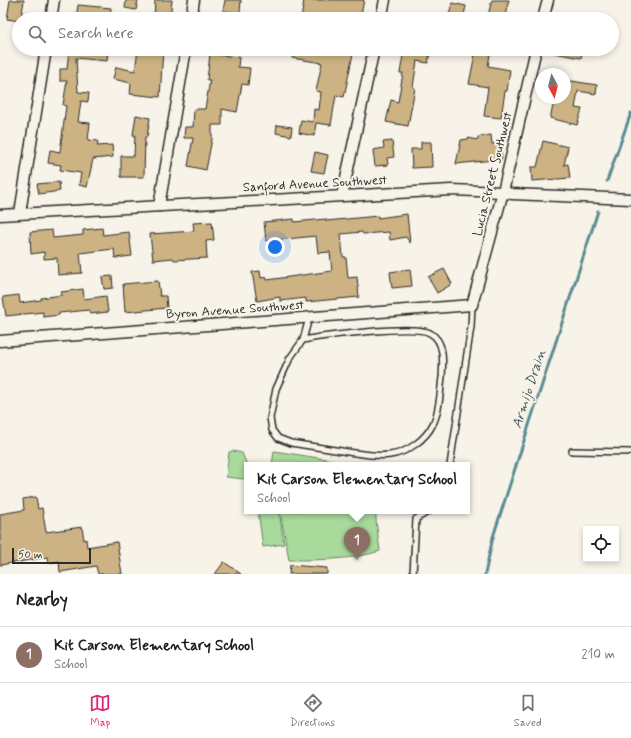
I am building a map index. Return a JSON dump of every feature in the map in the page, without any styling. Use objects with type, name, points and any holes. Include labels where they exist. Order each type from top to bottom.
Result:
[{"type":"street","points":[[52,12],[54,0]]},
{"type":"street","points":[[192,12],[194,0]]},
{"type":"street","points":[[382,12],[385,0]]},
{"type":"street","points":[[545,12],[548,0]]},
{"type":"street","points":[[20,212],[45,56]]},
{"type":"street","points":[[159,206],[185,56]]},
{"type":"street","points":[[342,196],[372,56]]},
{"type":"street","name":"Lucia Street Southwest","points":[[472,305],[503,192],[534,56]]},
{"type":"street","name":"Sanford Avenue Southwest","points":[[0,214],[451,190],[631,199]]},
{"type":"street","name":"Byron Avenue Southwest","points":[[0,340],[472,305]]},
{"type":"lane","points":[[450,462],[471,328],[472,305]]},
{"type":"lane","points":[[303,340],[321,336],[414,329],[429,332],[436,338],[442,348],[443,361],[438,412],[433,425],[423,438],[405,450],[391,455],[375,456],[291,443],[278,438],[272,430],[270,418],[276,390],[290,358],[303,340],[309,318]]},
{"type":"lane","points":[[572,451],[631,452]]},
{"type":"lane","points":[[413,574],[416,519],[424,514]]},
{"type":"green space","points":[[233,451],[242,453],[246,462],[244,462],[243,479],[226,477],[229,452]]},
{"type":"green space","points":[[274,451],[332,460],[332,462],[272,462]]},
{"type":"green space","points":[[258,514],[279,514],[284,544],[263,547]]},
{"type":"green space","points":[[281,514],[376,514],[380,551],[346,558],[289,560]]},
{"type":"building","points":[[10,0],[24,0],[22,12],[12,12],[12,20],[7,19]]},
{"type":"building","points":[[126,0],[138,0],[136,10],[125,8]]},
{"type":"building","points":[[155,0],[172,0],[171,12],[154,12]]},
{"type":"building","points":[[225,0],[241,0],[240,12],[223,11]]},
{"type":"building","points":[[304,0],[364,0],[361,12],[302,12]]},
{"type":"building","points":[[492,0],[509,0],[506,12],[489,12]]},
{"type":"building","points":[[452,3],[466,6],[465,12],[450,12]]},
{"type":"building","points":[[78,5],[111,8],[111,12],[77,12]]},
{"type":"building","points":[[68,56],[107,56],[107,61],[76,58],[78,92],[89,93],[88,102],[81,101],[78,122],[90,123],[88,140],[98,141],[97,146],[112,145],[113,157],[93,159],[87,187],[79,185],[81,173],[60,170],[61,165],[48,163],[50,150],[60,152],[66,106],[63,105],[67,81],[60,81],[60,69],[67,69]]},
{"type":"building","points":[[137,56],[163,56],[160,97],[130,94],[131,83],[113,79],[116,67],[135,71]]},
{"type":"building","points":[[210,56],[239,57],[238,67],[250,68],[248,85],[242,84],[237,112],[222,109],[222,125],[212,125],[212,139],[206,170],[188,166],[193,138],[184,138],[185,127],[193,127],[194,109],[205,109],[210,80],[207,80]]},
{"type":"building","points":[[292,56],[353,56],[344,97],[336,95],[331,125],[316,123],[314,136],[299,133],[301,120],[313,122],[314,109],[319,110],[321,92],[316,91],[322,63],[292,58]]},
{"type":"building","points":[[403,56],[430,56],[428,63],[417,61],[413,87],[415,88],[408,126],[386,122],[391,100],[398,102],[403,73],[400,73]]},
{"type":"building","points":[[475,56],[490,56],[488,66],[510,70],[501,118],[484,116],[488,87],[469,84]]},
{"type":"building","points":[[570,56],[581,56],[581,58]]},
{"type":"building","points":[[571,81],[597,85],[596,94],[578,91],[575,108],[582,109],[577,125],[550,118],[554,104],[571,104]]},
{"type":"building","points":[[136,115],[150,118],[147,137],[145,137],[144,177],[121,177],[121,156],[134,156],[135,135],[133,135]]},
{"type":"building","points":[[277,125],[292,127],[291,136],[276,133]]},
{"type":"building","points":[[491,135],[492,144],[500,143],[502,159],[456,164],[461,140],[468,138],[478,140],[478,137]]},
{"type":"building","points":[[392,141],[394,157],[387,158],[388,165],[375,166],[373,150],[384,148],[383,142]]},
{"type":"building","points":[[543,141],[568,147],[564,165],[568,164],[570,178],[532,181],[531,167],[537,167]]},
{"type":"building","points":[[421,142],[431,142],[432,167],[412,168],[411,149],[421,149]]},
{"type":"building","points":[[315,152],[328,155],[324,173],[311,171]]},
{"type":"building","points":[[59,182],[60,191],[39,194],[37,184]]},
{"type":"building","points":[[407,214],[410,243],[406,237],[390,240],[389,232],[341,234],[343,257],[346,257],[348,278],[357,277],[359,297],[306,302],[306,298],[280,301],[280,297],[257,301],[252,272],[260,271],[261,278],[266,277],[267,280],[332,271],[330,252],[318,253],[316,236],[266,241],[264,222],[294,219],[294,222],[326,219],[326,221],[378,216],[378,218]]},
{"type":"building","points":[[212,222],[214,240],[206,241],[207,258],[174,260],[173,258],[153,260],[150,234],[194,231],[193,223]]},
{"type":"building","points":[[102,228],[103,235],[129,232],[132,256],[115,258],[114,249],[80,253],[82,273],[58,275],[57,258],[44,259],[44,252],[31,254],[30,232],[52,230],[53,238],[83,235],[83,230]]},
{"type":"building","points":[[410,269],[412,286],[392,288],[390,272]]},
{"type":"building","points":[[444,269],[452,284],[437,293],[428,277]]},
{"type":"building","points":[[112,276],[113,288],[104,289],[102,277]]},
{"type":"building","points":[[158,281],[160,296],[166,296],[167,308],[125,312],[123,284]]},
{"type":"building","points":[[83,289],[84,299],[106,296],[108,312],[90,314],[89,310],[59,313],[59,315],[43,317],[43,312],[6,316],[3,297],[19,295],[20,303],[62,295],[61,292]]},
{"type":"building","points":[[36,497],[38,509],[42,508],[46,532],[82,527],[84,540],[86,539],[87,547],[117,542],[122,574],[98,574],[96,566],[60,572],[59,561],[49,563],[48,557],[0,565],[0,514],[24,510],[23,499]]},
{"type":"building","points":[[224,562],[241,574],[215,574]]},
{"type":"building","points":[[290,565],[327,568],[327,574],[289,574]]},
{"type":"waterway","name":"Armijo Drain","points":[[607,181],[631,113]]},
{"type":"waterway","name":"Armijo Drain","points":[[485,574],[493,537],[598,211]]},
{"type":"place","name":"Kit Carson Elementary School","points":[[357,560]]}]
